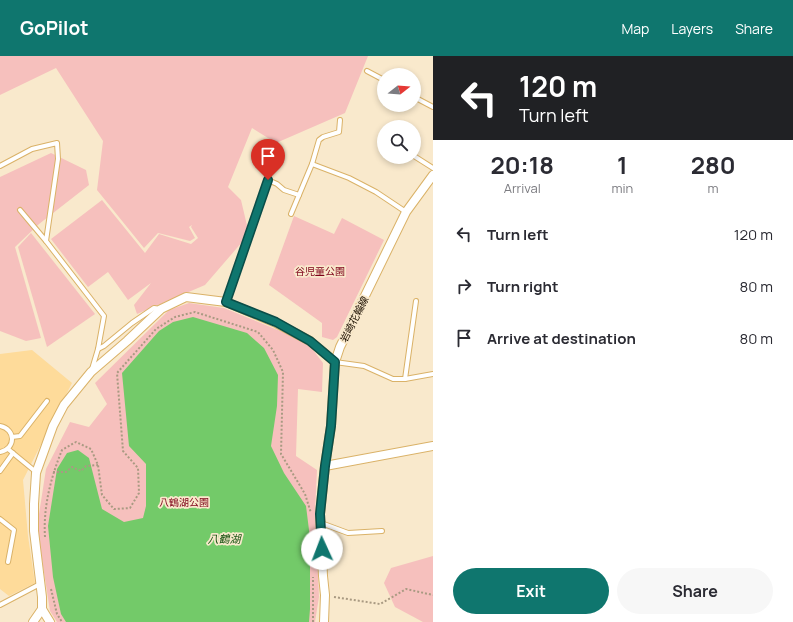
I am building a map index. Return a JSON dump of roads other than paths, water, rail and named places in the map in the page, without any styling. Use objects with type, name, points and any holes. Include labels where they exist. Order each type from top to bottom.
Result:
[{"type":"street","name":"岩崎花輪線","points":[[324,622],[325,595],[321,523],[325,466],[331,426],[335,362],[340,347],[406,212],[432,180]]},
{"type":"street","points":[[50,622],[42,609],[42,597],[34,531],[36,472],[53,426],[64,406],[91,372],[128,341],[161,308],[186,297],[226,302],[276,322],[310,341],[335,362]]},
{"type":"street","points":[[325,466],[433,446]]},
{"type":"street","points":[[33,622],[42,609]]},
{"type":"lane","points":[[367,71],[377,76]]},
{"type":"lane","points":[[421,101],[433,107]]},
{"type":"lane","points":[[291,214],[312,164],[319,140],[323,137],[339,132],[340,120]]},
{"type":"lane","points":[[0,166],[32,149],[57,143],[58,159],[46,241]]},
{"type":"lane","points":[[421,160],[433,168]]},
{"type":"lane","points":[[312,164],[349,178],[376,192],[406,212]]},
{"type":"lane","points":[[226,302],[268,180],[277,184],[284,190],[299,195]]},
{"type":"lane","points":[[20,210],[104,316],[98,349],[91,372]]},
{"type":"lane","points":[[405,378],[416,301]]},
{"type":"lane","points":[[98,349],[104,346],[132,322],[154,308],[161,308]]},
{"type":"lane","points":[[121,332],[128,341]]},
{"type":"lane","points":[[335,362],[364,366],[393,379],[433,374]]},
{"type":"lane","points":[[12,437],[20,436],[47,400]]},
{"type":"lane","points":[[0,426],[8,429],[12,437],[11,446],[0,452]]},
{"type":"lane","points":[[8,449],[36,472]]},
{"type":"lane","points":[[0,471],[13,453]]},
{"type":"lane","points":[[0,519],[14,530],[8,562]]},
{"type":"lane","points":[[321,523],[348,533],[382,531]]},
{"type":"lane","points":[[0,605],[40,584]]},
{"type":"water","name":"八鶴湖","points":[[193,317],[247,333],[264,348],[278,375],[277,406],[271,446],[284,473],[306,506],[310,538],[309,622],[66,622],[61,614],[53,577],[48,526],[57,469],[67,453],[78,450],[89,458],[102,509],[124,522],[143,518],[146,506],[146,464],[129,446],[122,373],[159,331],[173,322]]},
{"type":"park label","name":"谷児童公園","points":[[320,271]]},
{"type":"park label","name":"八鶴湖公園","points":[[184,502]]}]
